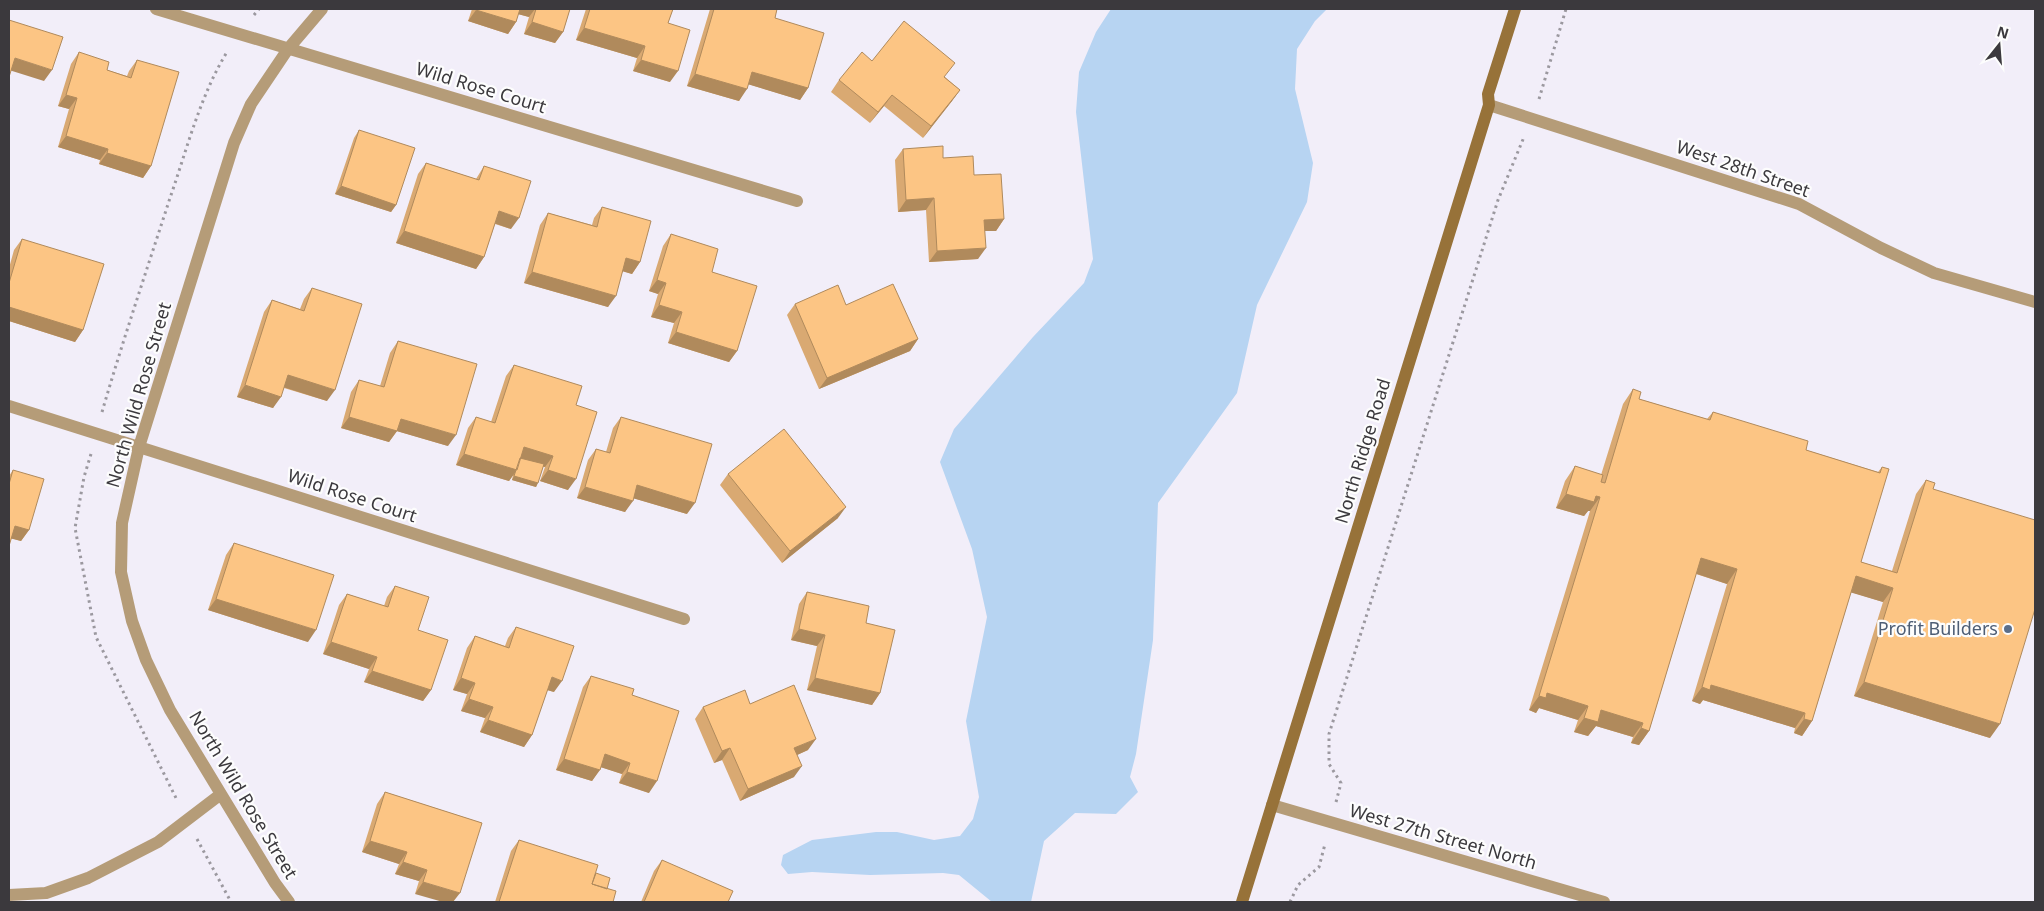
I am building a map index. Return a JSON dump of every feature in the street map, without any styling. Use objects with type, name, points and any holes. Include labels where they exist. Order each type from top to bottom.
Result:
[{"type":"main road","name":"North Ridge Road","points":[[1242,902],[1489,105],[1488,94],[1514,9]]},
{"type":"street","name":"Wild Rose Court","points":[[156,9],[797,201]]},
{"type":"street","name":"North Wild Rose Street","points":[[289,902],[275,883],[170,710],[146,660],[132,621],[121,572],[122,523],[139,447],[234,143],[250,104],[288,49],[322,9]]},
{"type":"street","name":"West 28th Street","points":[[1489,105],[1799,204],[1881,248],[1934,273],[2035,302]]},
{"type":"street","name":"Wild Rose Court","points":[[9,406],[684,619]]},
{"type":"street","points":[[9,895],[46,893],[88,878],[158,842],[221,794]]},
{"type":"street","name":"West 27th Street North","points":[[1272,805],[1604,902]]},
{"type":"path","points":[[1290,902],[1298,885],[1319,867],[1340,783],[1330,764],[1329,734],[1498,200],[1538,101],[1566,9]]},
{"type":"water","points":[[1111,9],[1327,9],[1315,21],[1297,49],[1295,89],[1313,163],[1307,202],[1257,305],[1237,393],[1158,503],[1153,640],[1136,754],[1130,777],[1138,792],[1116,814],[1075,813],[1044,841],[1031,902],[992,902],[959,875],[943,873],[870,875],[812,872],[788,874],[781,865],[783,855],[812,840],[876,832],[897,832],[934,840],[960,836],[973,819],[979,797],[966,721],[987,617],[972,549],[940,462],[954,429],[1033,337],[1084,283],[1093,259],[1076,112],[1079,72],[1096,32]]},
{"type":"building","points":[[476,9],[520,9],[516,22]]},
{"type":"building","points":[[536,9],[570,9],[563,32],[532,22]]},
{"type":"building","points":[[590,9],[673,9],[668,23],[690,30],[678,71],[641,60],[645,46],[584,28]]},
{"type":"building","points":[[714,9],[777,9],[775,18],[824,33],[808,88],[752,72],[747,89],[695,74]]},
{"type":"building","points":[[9,20],[63,37],[52,70],[15,58],[9,77]]},
{"type":"building","points":[[904,21],[955,63],[944,77],[960,90],[931,126],[892,95],[878,112],[839,80],[862,52],[872,61]]},
{"type":"building","points":[[79,52],[109,62],[107,70],[131,78],[137,60],[179,72],[151,166],[107,153],[108,149],[66,136],[77,98],[66,95]]},
{"type":"building","points":[[359,130],[415,148],[396,205],[341,186]]},
{"type":"building","points":[[943,146],[943,158],[973,156],[974,175],[1001,174],[1004,219],[984,220],[986,248],[937,251],[934,198],[906,200],[903,149]]},
{"type":"building","points":[[426,163],[479,180],[484,166],[531,181],[519,218],[499,211],[484,257],[404,231]]},
{"type":"building","points":[[602,207],[651,221],[640,262],[626,258],[616,296],[532,272],[548,213],[597,227]]},
{"type":"building","points":[[671,234],[718,249],[712,272],[757,286],[737,351],[676,332],[682,312],[659,305],[666,283],[657,280]]},
{"type":"building","points":[[22,239],[104,264],[83,330],[9,307],[9,283]]},
{"type":"building","points":[[893,284],[918,339],[827,378],[795,304],[838,285],[846,305]]},
{"type":"building","points":[[312,288],[362,304],[335,390],[288,375],[281,397],[245,385],[272,300],[304,311]]},
{"type":"building","points":[[398,341],[477,364],[456,435],[401,419],[397,431],[349,417],[359,380],[384,387]]},
{"type":"building","points":[[514,365],[582,386],[576,405],[597,412],[576,479],[548,470],[553,456],[524,447],[517,470],[464,454],[476,417],[495,423]]},
{"type":"building","points":[[1633,389],[1641,392],[1639,399],[1710,420],[1713,412],[1808,441],[1806,450],[1880,473],[1882,467],[1889,469],[1861,562],[1897,573],[1926,480],[1935,483],[1933,489],[2035,520],[2035,609],[2000,724],[1864,682],[1893,588],[1856,576],[1812,721],[1804,719],[1805,713],[1711,685],[1710,690],[1702,687],[1737,569],[1701,558],[1649,731],[1641,728],[1643,723],[1601,710],[1598,722],[1584,718],[1588,706],[1547,693],[1546,698],[1539,696],[1600,497],[1596,496],[1594,502],[1566,494],[1575,466],[1603,475],[1601,482],[1605,483]]},
{"type":"building","points":[[621,417],[712,444],[695,503],[637,485],[633,501],[585,487],[596,449],[610,453]]},
{"type":"building","points":[[784,429],[846,507],[790,551],[728,474]]},
{"type":"building","points":[[520,458],[544,464],[538,483],[514,476]]},
{"type":"building","points":[[13,470],[44,479],[29,530],[15,526],[9,546],[9,484]]},
{"type":"building","points":[[234,543],[334,575],[316,630],[216,599]]},
{"type":"building","points":[[395,586],[429,597],[418,630],[448,640],[431,690],[372,671],[377,657],[331,642],[347,594],[388,607]]},
{"type":"building","points":[[807,592],[869,606],[866,623],[895,630],[880,693],[815,678],[825,635],[799,629]]},
{"type":"building","points":[[516,627],[574,646],[562,681],[552,677],[532,735],[488,720],[493,707],[469,699],[475,683],[461,678],[475,636],[509,648]]},
{"type":"building","points":[[591,676],[634,689],[632,695],[679,711],[657,781],[627,772],[630,763],[605,754],[600,770],[564,759]]},
{"type":"building","points":[[794,685],[816,739],[794,748],[802,766],[748,789],[730,748],[722,751],[703,707],[745,690],[750,704]]},
{"type":"building","points":[[385,792],[482,823],[460,893],[423,882],[427,870],[403,862],[407,852],[370,841]]},
{"type":"building","points":[[519,840],[598,865],[592,884],[616,891],[613,902],[499,902]]},
{"type":"building","points":[[662,860],[733,891],[728,902],[644,902]]},
{"type":"building","points":[[596,873],[610,878],[607,889],[592,884]]},
{"type":"place","name":"Profit Builders","points":[[2008,629]]}]
